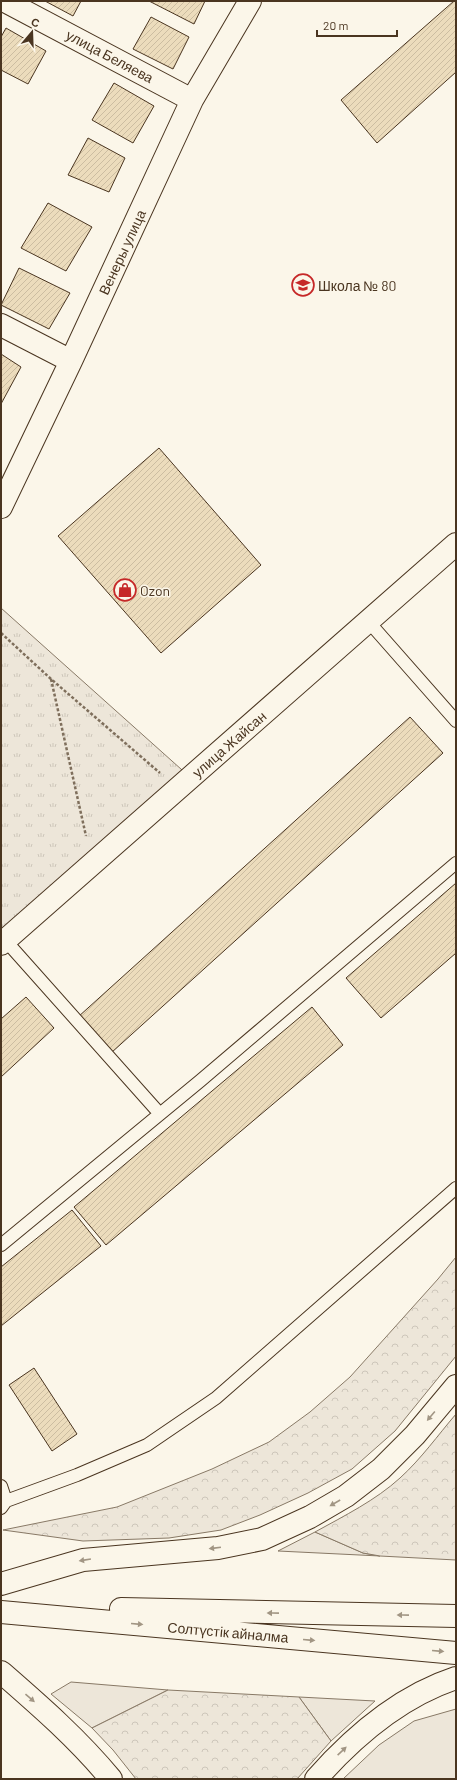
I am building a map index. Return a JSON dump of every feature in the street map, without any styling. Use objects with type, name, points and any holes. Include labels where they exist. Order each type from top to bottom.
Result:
[{"type":"main road","name":"улица Беляева","points":[[6,1],[192,100]]},
{"type":"main road","name":"Венеры улица","points":[[1,507],[71,361],[192,100],[250,1]]},
{"type":"main road","points":[[1,325],[71,361]]},
{"type":"main road","name":"улица Жайсан","points":[[3,942],[456,544]]},
{"type":"main road","points":[[1,1584],[83,1560],[218,1548],[262,1539],[310,1517],[346,1496],[381,1469],[415,1436],[456,1386]]},
{"type":"main road","name":"Солтүстік айналма","points":[[1,1607],[456,1616]]},
{"type":"main road","name":"Солтүстік айналма","points":[[1,1612],[456,1653]]},
{"type":"main road","points":[[1,1672],[58,1722],[94,1758],[111,1779]]},
{"type":"main road","points":[[316,1779],[351,1743],[382,1718],[417,1695],[434,1686],[456,1678]]},
{"type":"lane","points":[[368,621],[456,721]]},
{"type":"lane","points":[[1,1245],[160,1114],[456,863]]},
{"type":"lane","points":[[3,942],[160,1114]]},
{"type":"lane","points":[[1,1486],[4,1505],[147,1445],[216,1398],[456,1188]]},
{"type":"path","points":[[1,633],[178,788]]},
{"type":"path","points":[[51,678],[92,864]]},
{"type":"green space","points":[[1,608],[191,778],[1,931]]},
{"type":"green space","points":[[456,1257],[456,1356],[395,1431],[352,1469],[308,1493],[260,1515],[221,1530],[169,1538],[83,1541],[3,1530],[117,1507],[212,1469],[269,1442],[310,1412],[350,1377]]},
{"type":"green space","points":[[456,1414],[456,1560],[380,1556],[363,1553],[315,1532],[359,1507],[391,1486],[415,1463]]},
{"type":"green space","points":[[315,1532],[363,1553],[380,1556],[278,1551]]},
{"type":"green space","points":[[71,1682],[168,1690],[92,1728],[51,1694]]},
{"type":"green space","points":[[168,1690],[299,1697],[331,1741],[297,1779],[136,1779],[113,1750],[92,1728]]},
{"type":"green space","points":[[299,1697],[375,1701],[331,1741]]},
{"type":"green space","points":[[456,1709],[456,1779],[343,1779],[379,1745],[414,1721]]},
{"type":"building","points":[[45,1],[81,1],[73,16]]},
{"type":"building","points":[[149,1],[205,1],[194,24]]},
{"type":"building","points":[[454,1],[456,1],[456,72],[377,143],[341,100]]},
{"type":"building","points":[[151,17],[189,37],[173,69],[133,49]]},
{"type":"building","points":[[6,28],[46,51],[28,84],[1,70],[1,37]]},
{"type":"building","points":[[114,83],[154,106],[133,143],[92,120]]},
{"type":"building","points":[[88,138],[125,158],[109,192],[68,175]]},
{"type":"building","points":[[48,203],[92,227],[66,271],[21,248]]},
{"type":"building","points":[[19,268],[70,293],[49,329],[1,305]]},
{"type":"building","points":[[1,354],[21,367],[1,404]]},
{"type":"building","points":[[159,448],[261,565],[161,653],[58,536]]},
{"type":"building","points":[[410,717],[443,753],[111,1053],[78,1017]]},
{"type":"building","points":[[456,883],[456,953],[381,1018],[346,978]]},
{"type":"building","points":[[26,997],[54,1028],[1,1077],[1,1019]]},
{"type":"building","points":[[312,1007],[343,1045],[106,1245],[74,1207]]},
{"type":"building","points":[[72,1210],[101,1246],[1,1326],[1,1267]]},
{"type":"building","points":[[34,1368],[77,1434],[52,1451],[9,1385]]},
{"type":"place","name":"Школа № 80","points":[[303,285]]},
{"type":"place","name":"Ozon","points":[[125,590]]}]
